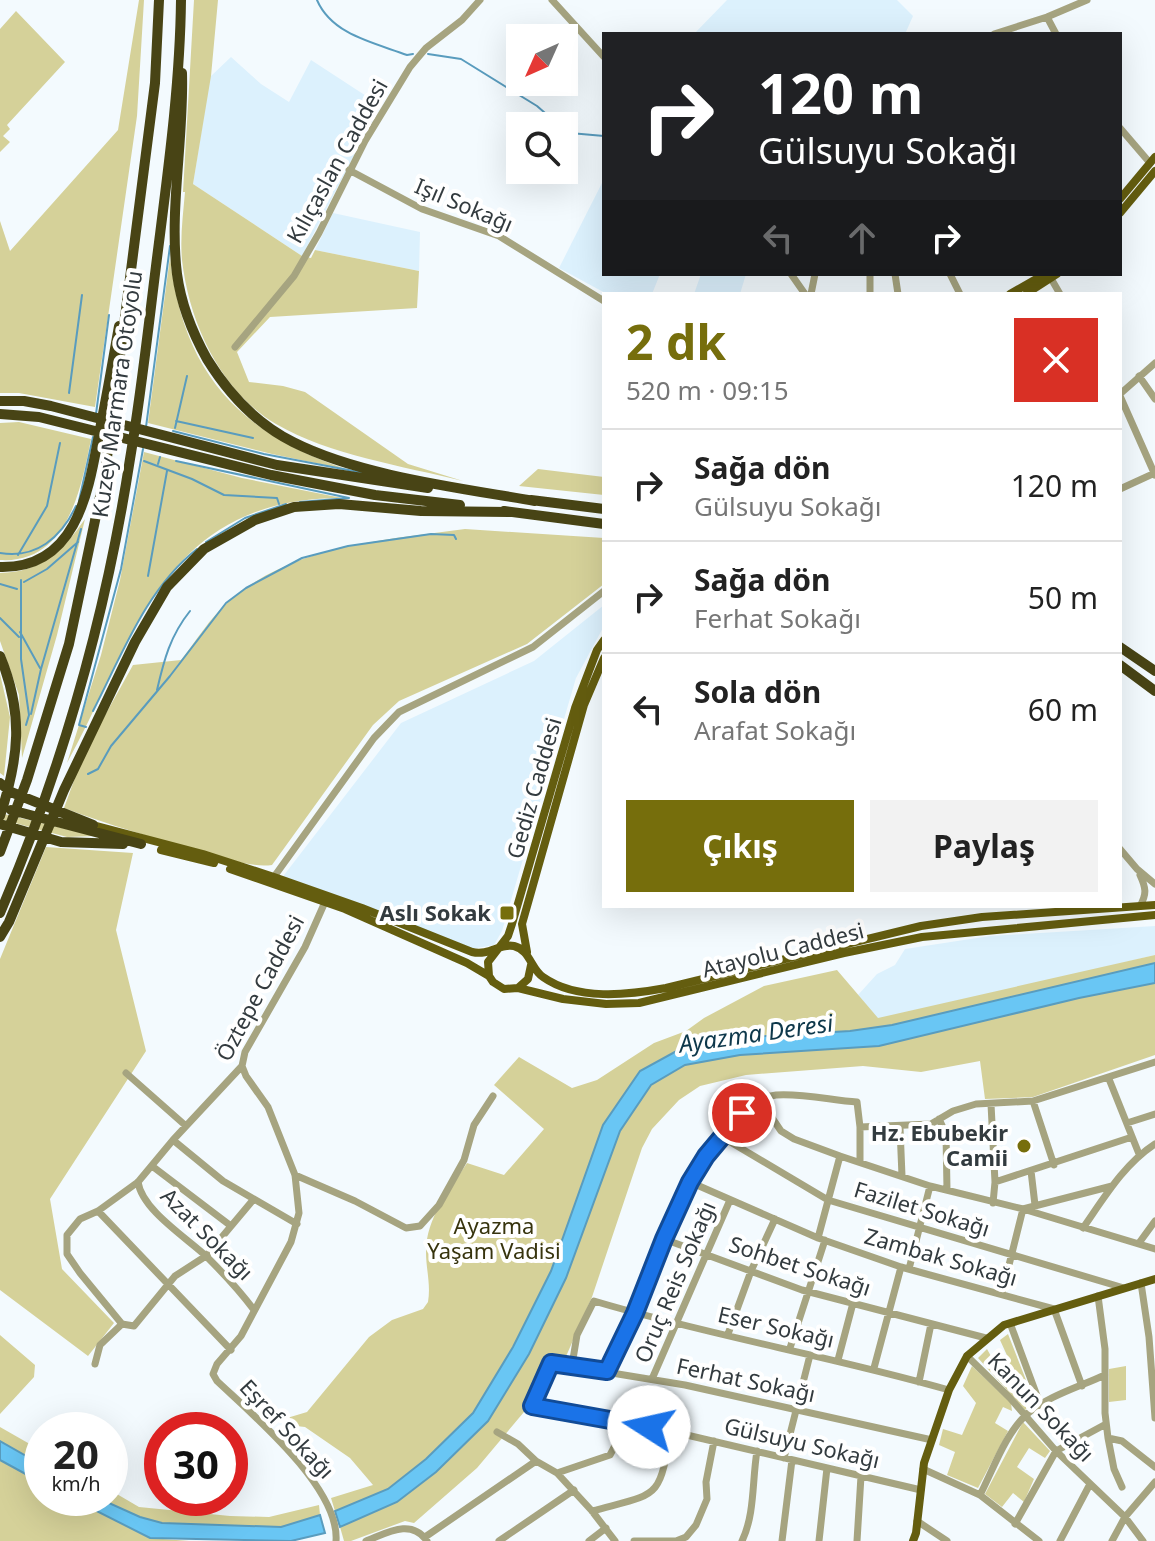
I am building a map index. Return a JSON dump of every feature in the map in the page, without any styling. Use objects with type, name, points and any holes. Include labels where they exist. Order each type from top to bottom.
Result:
[{"type":"highway","name":"Kuzey Marmara Otoyolu","points":[[0,852],[27,780],[69,644],[100,501],[117,394],[155,83],[159,0]]},
{"type":"highway","name":"Kuzey Marmara Otoyolu","points":[[0,913],[48,785],[88,654],[128,475],[160,231],[181,34],[181,0]]},
{"type":"highway","points":[[181,34],[183,104],[176,272],[188,321],[199,345],[228,389],[268,427],[311,450],[424,481],[535,501]]},
{"type":"highway","points":[[0,567],[26,564],[51,551],[75,524],[83,507],[91,479],[139,218]]},
{"type":"highway","points":[[0,401],[24,401],[291,467],[373,481],[602,509]]},
{"type":"highway","points":[[0,414],[24,414],[244,469],[375,495],[602,524]]},
{"type":"highway","points":[[0,937],[101,709],[151,611],[167,587],[204,549],[255,520],[294,507],[339,504],[421,511],[509,512]]},
{"type":"highway","points":[[1122,648],[1155,671]]},
{"type":"highway","points":[[0,656],[15,704],[17,750],[13,776],[0,816]]},
{"type":"highway","points":[[1122,666],[1155,691]]},
{"type":"highway","points":[[0,783],[11,792],[93,825]]},
{"type":"highway","points":[[0,799],[93,825]]},
{"type":"highway","points":[[0,807],[141,844]]},
{"type":"highway","points":[[0,824],[61,842],[141,844]]},
{"type":"main road","points":[[1122,194],[1153,164]]},
{"type":"main road","points":[[1122,210],[1153,164]]},
{"type":"main road","points":[[1016,292],[1048,276]]},
{"type":"main road","points":[[1029,292],[1049,276]]},
{"type":"main road","name":"Gediz Caddesi","points":[[501,947],[512,924],[575,708],[602,643]]},
{"type":"main road","name":"Gediz Caddesi","points":[[530,958],[522,924],[584,705],[602,663]]},
{"type":"main road","name":"Atayolu Caddesi","points":[[93,825],[203,854],[272,880],[456,958],[489,976],[498,986],[606,1004],[639,1003],[922,937],[1155,915]]},
{"type":"main road","name":"Atayolu Caddesi","points":[[141,844],[362,908],[460,949],[482,954],[515,946],[530,958],[543,977],[562,986],[594,994],[626,995],[680,985],[921,926],[982,917],[1111,908]]},
{"type":"main road","name":"Atayolu Caddesi","points":[[1122,907],[1155,905]]},
{"type":"main road","points":[[489,976],[488,962],[501,947]]},
{"type":"main road","points":[[518,988],[524,985],[531,972],[530,958]]},
{"type":"main road","points":[[913,1541],[923,1469],[949,1390],[967,1356],[986,1338],[1010,1323],[1155,1279]]},
{"type":"street","name":"Kılıçaslan Caddesi","points":[[235,347],[294,276],[349,170],[410,67],[426,48],[462,20],[480,0]]},
{"type":"street","points":[[552,0],[602,55]]},
{"type":"street","points":[[1010,32],[1087,0]]},
{"type":"street","points":[[1047,17],[1055,32]]},
{"type":"street","points":[[1122,130],[1153,164]]},
{"type":"street","name":"Işıl Sokağı","points":[[349,170],[422,209],[499,236],[602,300]]},
{"type":"street","points":[[1122,393],[1155,363]]},
{"type":"street","points":[[1139,376],[1155,399]]},
{"type":"street","points":[[1122,400],[1155,474],[1122,488]]},
{"type":"street","points":[[1122,425],[1130,421]]},
{"type":"street","points":[[272,880],[374,738],[399,712],[533,647],[602,593]]},
{"type":"street","points":[[594,600],[602,598]]},
{"type":"street","points":[[1122,851],[1155,884]]},
{"type":"street","points":[[1137,869],[1146,886],[1146,896],[1140,906]]},
{"type":"street","name":"Öztepe Caddesi","points":[[122,1324],[80,1273],[65,1246],[67,1235],[74,1224],[138,1182],[242,1066],[245,1052],[305,947],[325,902]]},
{"type":"street","points":[[860,1127],[900,1128],[931,1124],[953,1111],[976,1104],[1033,1101],[1155,1062]]},
{"type":"street","points":[[173,1140],[212,1173],[297,1224],[299,1202],[295,1175],[268,1107],[242,1066]]},
{"type":"street","points":[[126,1073],[186,1126]]},
{"type":"street","points":[[1109,1079],[1139,1154]]},
{"type":"street","points":[[607,1371],[690,1182],[742,1113],[760,1100],[775,1095],[857,1102],[860,1162]]},
{"type":"street","points":[[295,1175],[406,1228],[420,1226],[439,1205],[464,1160],[474,1125],[493,1096]]},
{"type":"street","points":[[760,1100],[781,1131],[794,1139],[930,1186],[1023,1209],[1155,1249]]},
{"type":"street","points":[[1033,1101],[1054,1165]]},
{"type":"street","points":[[991,1104],[995,1182],[993,1203]]},
{"type":"street","points":[[1127,1123],[1155,1114]]},
{"type":"street","points":[[939,1119],[946,1134],[947,1190]]},
{"type":"street","points":[[900,1128],[902,1176]]},
{"type":"street","points":[[946,1134],[993,1134]]},
{"type":"street","name":"Fazilet Sokağı","points":[[722,1137],[828,1200],[1124,1288]]},
{"type":"street","points":[[995,1182],[1132,1137]]},
{"type":"street","points":[[1083,1228],[1139,1154],[1155,1144]]},
{"type":"street","points":[[790,1348],[809,1292],[840,1156]]},
{"type":"street","points":[[152,1166],[231,1226]]},
{"type":"street","points":[[1031,1171],[1035,1205]]},
{"type":"street","name":"Azat Sokağı","points":[[138,1182],[143,1195],[156,1212],[206,1256],[254,1310]]},
{"type":"street","name":"Zambak Sokağı","points":[[690,1182],[821,1239],[905,1268],[1054,1309]]},
{"type":"street","points":[[874,1368],[888,1313],[920,1228],[930,1186]]},
{"type":"street","points":[[1023,1209],[1112,1186]]},
{"type":"street","points":[[95,1364],[100,1345],[122,1324],[134,1326],[180,1271],[206,1256],[253,1200]]},
{"type":"street","name":"Oruç Reis Sokağı","points":[[652,1379],[730,1200]]},
{"type":"street","points":[[1002,1293],[1023,1209]]},
{"type":"street","points":[[98,1211],[231,1350]]},
{"type":"street","points":[[728,1334],[751,1271],[775,1219]]},
{"type":"street","points":[[1139,1243],[1155,1221]]},
{"type":"street","name":"Eşref Sokağı","points":[[297,1224],[291,1242],[231,1350],[214,1368],[214,1377],[316,1484],[329,1507],[336,1541]]},
{"type":"street","name":"Sohbet Sokağı","points":[[664,1239],[809,1292],[986,1338]]},
{"type":"street","points":[[1141,1283],[1155,1418]]},
{"type":"street","points":[[1098,1296],[1105,1349],[1106,1424],[1114,1469],[1122,1487]]},
{"type":"street","name":"Eser Sokağı","points":[[572,1365],[577,1335],[594,1301],[874,1368],[949,1390]]},
{"type":"street","points":[[838,1360],[853,1303]]},
{"type":"street","points":[[1054,1309],[1082,1386]]},
{"type":"street","points":[[1010,1323],[1040,1404]]},
{"type":"street","points":[[919,1382],[931,1324]]},
{"type":"street","points":[[782,1541],[795,1409],[810,1355]]},
{"type":"street","name":"Kanun Sokağı","points":[[967,1356],[1010,1398],[1056,1451],[1125,1517],[1143,1541]]},
{"type":"street","name":"Ferhat Sokağı","points":[[551,1363],[652,1379],[932,1440]]},
{"type":"street","name":"Gülsuyu Sokağı","points":[[551,1363],[532,1406],[670,1431],[921,1490]]},
{"type":"street","points":[[980,1495],[1024,1416],[1040,1404],[1105,1375]]},
{"type":"street","points":[[557,1473],[610,1455],[627,1423]]},
{"type":"street","points":[[1015,1524],[1056,1451],[1106,1424]]},
{"type":"street","points":[[592,1511],[641,1498],[657,1487],[663,1477],[670,1431]]},
{"type":"street","points":[[497,1432],[557,1473],[615,1541]]},
{"type":"street","points":[[1108,1438],[1122,1441],[1155,1467]]},
{"type":"street","points":[[634,1541],[676,1541],[686,1537],[696,1525],[707,1499],[706,1482],[714,1441]]},
{"type":"street","points":[[742,1541],[751,1519],[752,1480],[757,1451]]},
{"type":"street","points":[[366,1541],[401,1528],[415,1530],[426,1539],[536,1461]]},
{"type":"street","points":[[819,1541],[827,1468]]},
{"type":"street","points":[[923,1469],[980,1495],[1039,1541]]},
{"type":"street","points":[[857,1541],[861,1476]]},
{"type":"street","points":[[1112,1541],[1125,1517],[1155,1482]]},
{"type":"street","points":[[1060,1541],[1090,1484]]},
{"type":"street","points":[[499,1541],[574,1490]]},
{"type":"street","points":[[1147,1492],[1155,1501]]},
{"type":"street","points":[[917,1521],[947,1541]]},
{"type":"street","points":[[589,1541],[606,1528]]},
{"type":"shaded area","points":[[727,0],[897,0],[913,16],[906,32],[696,32]]},
{"type":"shaded area","points":[[231,57],[261,84],[289,102],[311,60],[380,105],[302,256],[193,184],[210,77]]},
{"type":"shaded area","points":[[602,183],[602,276],[659,276],[653,292],[603,292],[559,268]]},
{"type":"shaded area","points":[[333,213],[420,232],[419,271],[315,250]]},
{"type":"shaded area","points":[[700,276],[745,276],[741,292],[695,292]]},
{"type":"shaded area","points":[[602,607],[602,630],[576,678],[502,931],[494,945],[471,949],[281,879],[401,723],[534,661]]},
{"type":"shaded area","points":[[1155,926],[1155,955],[1101,968],[878,1019],[858,995],[877,974],[895,965],[905,949],[990,936]]},
{"type":"green space","points":[[139,0],[144,0],[137,116],[95,407],[19,393],[0,393],[0,221],[10,251],[118,130]]},
{"type":"green space","points":[[194,0],[218,0],[211,76],[193,184],[302,256],[311,258],[315,250],[419,271],[417,308],[270,317],[237,352],[249,382],[305,392],[408,464],[463,481],[343,452],[297,435],[256,410],[223,374],[211,353],[192,307],[181,251]]},
{"type":"green space","points":[[16,11],[65,62],[7,125],[10,129],[3,136],[10,142],[0,152],[0,29]]},
{"type":"green space","points":[[170,257],[188,335],[204,366],[224,394],[248,418],[277,438],[349,470],[148,423]]},
{"type":"green space","points":[[19,422],[91,439],[75,501],[56,537],[41,550],[23,558],[0,560],[0,423]]},
{"type":"green space","points":[[144,452],[242,478],[342,498],[281,504],[232,523],[193,550],[162,586],[136,626],[67,763],[101,655],[120,580]]},
{"type":"green space","points":[[538,469],[602,477],[602,495],[519,486]]},
{"type":"green space","points":[[85,519],[57,635],[22,758],[19,695],[0,641],[0,573],[27,569],[50,558]]},
{"type":"green space","points":[[465,529],[602,538],[602,586],[527,644],[399,701],[373,725],[272,865],[227,859],[64,808],[84,753],[133,665],[181,660],[228,602],[253,583],[281,568],[340,548]]},
{"type":"green space","points":[[0,674],[10,717],[4,776],[0,773]]},
{"type":"green space","points":[[0,813],[95,836],[67,837],[0,819]]},
{"type":"green space","points":[[46,847],[133,853],[116,930],[146,1051],[50,1199],[62,1269],[114,1323],[88,1356],[0,1290],[0,959]]},
{"type":"green space","name":"Ayazma Yaşam Vadisi","points":[[1155,955],[1155,963],[892,1025],[850,1031],[731,1038],[682,1048],[640,1071],[551,1271],[513,1347],[473,1413],[426,1459],[388,1489],[335,1511],[331,1498],[373,1485],[350,1458],[305,1427],[287,1425],[287,1418],[307,1412],[369,1337],[392,1320],[423,1309],[428,1302],[426,1252],[430,1228],[440,1205],[467,1163],[504,1175],[544,1129],[494,1085],[519,1057],[572,1088],[597,1080],[654,1043],[686,1031],[764,986],[837,970],[878,1018]]},
{"type":"green space","name":"Ayazma Yaşam Vadisi","points":[[1155,983],[1155,1055],[1033,1097],[985,1099],[980,1061],[921,1072],[863,1066],[746,1075],[700,1086],[679,1100],[652,1129],[642,1148],[592,1297],[564,1361],[551,1360],[529,1406],[477,1468],[414,1523],[405,1521],[344,1541],[340,1527],[397,1502],[436,1472],[488,1421],[529,1354],[566,1278],[620,1131],[651,1085],[685,1065],[740,1055],[879,1046]]},
{"type":"green space","points":[[1008,1334],[1035,1403],[1025,1410],[978,1358],[987,1349],[997,1367],[1010,1362],[1000,1340]]},
{"type":"green space","points":[[0,1335],[35,1365],[34,1377],[0,1414]]},
{"type":"green space","points":[[972,1366],[1011,1403],[1012,1411],[1003,1407],[995,1423],[1008,1431],[978,1488],[947,1475],[955,1452],[939,1445],[943,1429],[962,1435],[976,1403],[963,1386]]},
{"type":"green space","points":[[1126,1366],[1126,1400],[1109,1402],[1109,1369]]},
{"type":"green space","points":[[1023,1422],[1050,1451],[1045,1458],[1029,1448],[1017,1467],[1034,1479],[1024,1502],[1013,1493],[1002,1507],[985,1494]]},
{"type":"green space","points":[[0,1427],[24,1441],[24,1455],[0,1441]]},
{"type":"green space","points":[[0,1460],[24,1473],[24,1516],[107,1516],[150,1538],[189,1541],[0,1541]]},
{"type":"green space","points":[[128,1501],[144,1507],[144,1516],[269,1517],[319,1505],[320,1515],[281,1527],[162,1523],[128,1512]]},
{"type":"water","points":[[1155,963],[1155,983],[879,1046],[740,1055],[685,1065],[651,1085],[620,1131],[566,1278],[529,1354],[488,1421],[436,1472],[397,1502],[340,1527],[335,1511],[388,1489],[426,1459],[473,1413],[513,1347],[551,1271],[603,1125],[640,1071],[682,1048],[731,1038],[850,1031],[892,1025]]},
{"type":"water","points":[[0,1441],[24,1455],[24,1473],[0,1460]]},
{"type":"water","points":[[128,1512],[162,1523],[281,1527],[320,1515],[325,1533],[291,1541],[150,1538],[107,1516],[128,1516]]},
{"type":"waterway","points":[[317,0],[324,12],[344,30],[407,55],[413,54]]},
{"type":"waterway","points":[[428,54],[461,59],[544,112]]},
{"type":"waterway","points":[[578,134],[602,136]]},
{"type":"waterway","points":[[146,427],[170,246]]},
{"type":"waterway","points":[[69,393],[82,295]]},
{"type":"waterway","points":[[96,414],[109,315]]},
{"type":"waterway","points":[[175,428],[187,376]]},
{"type":"waterway","points":[[176,421],[253,438]]},
{"type":"waterway","points":[[173,431],[264,454],[364,473]]},
{"type":"waterway","points":[[79,501],[93,437]]},
{"type":"waterway","points":[[18,555],[47,506],[60,443]]},
{"type":"waterway","points":[[86,727],[79,725],[121,569],[143,449]]},
{"type":"waterway","points":[[158,464],[160,457]]},
{"type":"waterway","points":[[144,461],[224,495],[277,498],[279,504]]},
{"type":"waterway","points":[[176,461],[349,498],[300,502]]},
{"type":"waterway","points":[[148,576],[167,471]]},
{"type":"waterway","points":[[206,542],[245,518],[286,504]]},
{"type":"waterway","points":[[0,553],[25,553],[46,544],[63,528],[76,506]]},
{"type":"waterway","points":[[31,714],[81,529]]},
{"type":"waterway","points":[[88,774],[98,769],[111,746],[226,603],[246,588],[302,558],[348,546],[431,534],[454,535],[456,539]]},
{"type":"waterway","points":[[24,582],[47,569],[78,542]]},
{"type":"waterway","points":[[93,711],[149,603],[163,583],[197,549]]},
{"type":"waterway","points":[[21,580],[21,659],[29,715],[26,725]]},
{"type":"waterway","points":[[0,584],[17,589]]},
{"type":"waterway","points":[[157,690],[165,658],[190,611]]},
{"type":"waterway","points":[[0,618],[19,637]]},
{"type":"waterway","points":[[20,632],[40,668]]},
{"type":"place","name":"Aslı Sokak","points":[[507,913]]},
{"type":"place","name":"Hz. Ebubekir Camii","points":[[1024,1146]]},
{"type":"route","points":[[649,1427],[532,1406],[551,1363],[607,1371],[690,1182],[706,1156],[742,1113]]},
{"type":"water label","name":"Ayazma Deresi","points":[[756,1034]]}]
